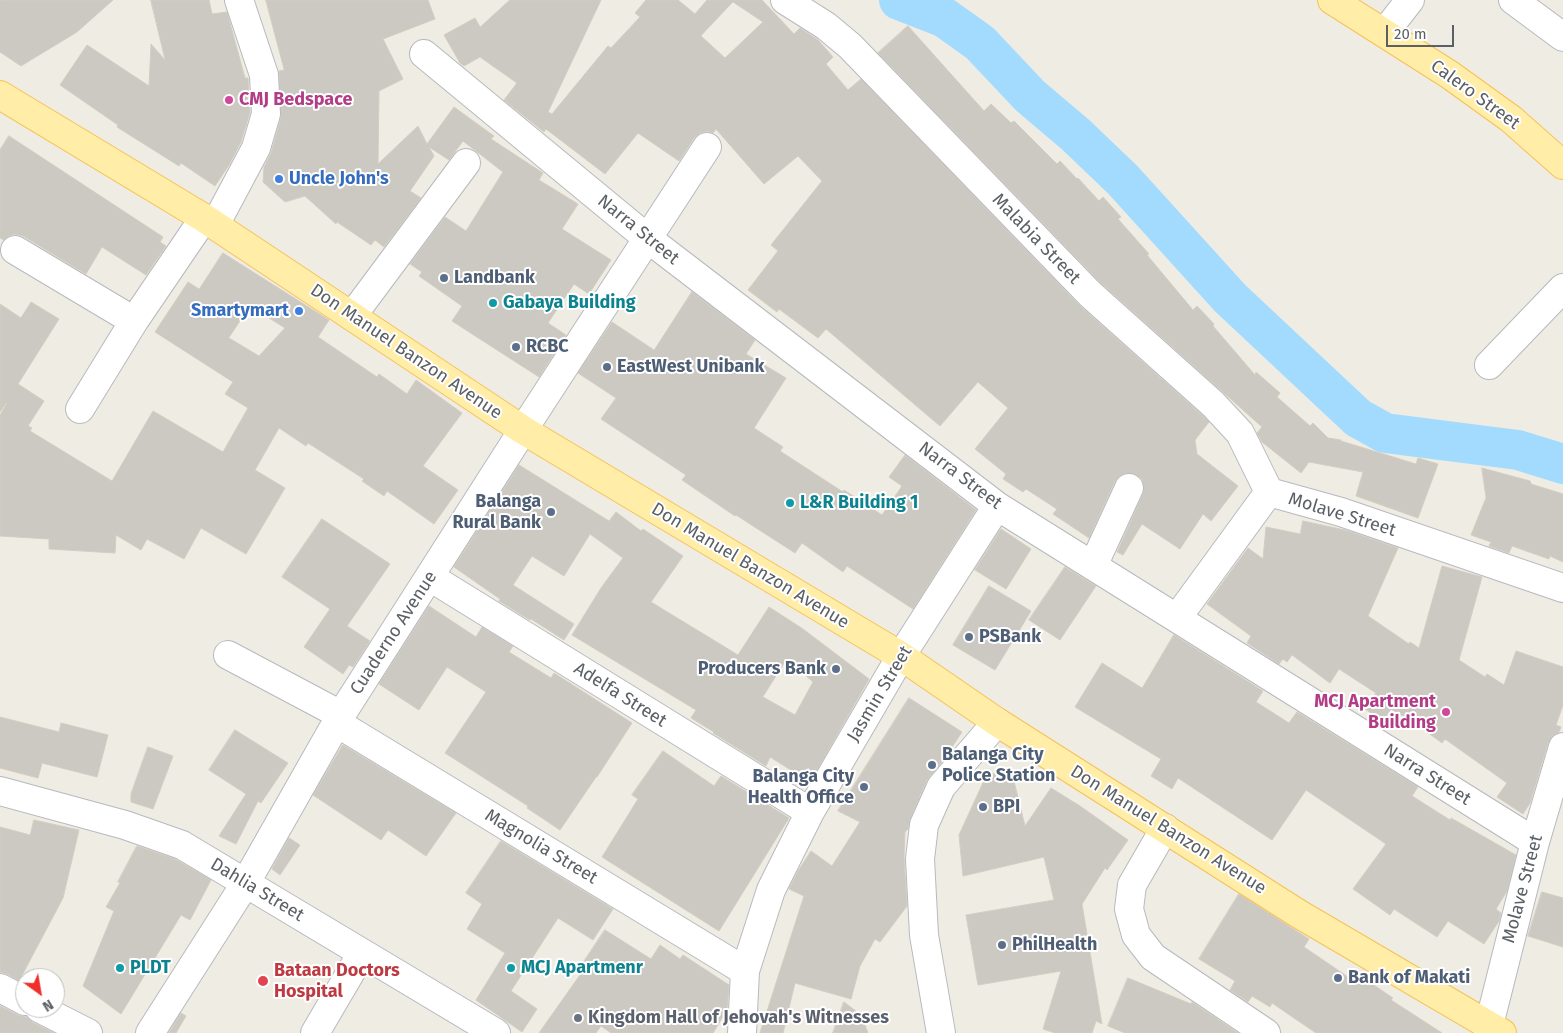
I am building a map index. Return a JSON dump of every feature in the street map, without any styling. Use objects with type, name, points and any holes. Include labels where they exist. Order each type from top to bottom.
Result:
[{"type":"main road","name":"Calero Street","points":[[1344,3],[1511,119],[1563,165]]},
{"type":"main road","name":"Don Manuel Banzon Avenue","points":[[0,94],[209,221],[523,430],[901,656],[997,722],[1299,914],[1493,1030]]},
{"type":"street","points":[[80,409],[134,320],[209,221],[256,148],[266,114],[264,75],[239,0]]},
{"type":"street","name":"Malabia Street","points":[[785,0],[826,26],[850,46],[1090,294],[1212,404],[1240,433],[1269,492]]},
{"type":"street","points":[[1385,32],[1410,0]]},
{"type":"street","points":[[1513,0],[1563,37]]},
{"type":"street","name":"Narra Street","points":[[424,54],[647,238],[997,506],[1535,842]]},
{"type":"street","name":"Cuaderno Avenue","points":[[150,1033],[246,884],[339,719],[706,147]]},
{"type":"street","points":[[352,316],[466,163]]},
{"type":"street","points":[[15,250],[134,320]]},
{"type":"street","points":[[1489,365],[1563,288]]},
{"type":"street","points":[[1093,566],[1129,488]]},
{"type":"street","name":"Molave Street","points":[[1177,618],[1269,492],[1341,512],[1563,588]]},
{"type":"street","name":"Jasmin Street","points":[[742,1033],[744,971],[771,890],[810,812],[901,656],[997,506]]},
{"type":"street","name":"Adelfa Street","points":[[430,578],[810,812]]},
{"type":"street","name":"Magnolia Street","points":[[228,655],[339,719],[744,971]]},
{"type":"street","points":[[941,1033],[924,935],[920,859],[924,825],[942,787],[997,722]]},
{"type":"street","name":"Molave Street","points":[[1493,1030],[1535,842],[1563,747]]},
{"type":"street","name":"Dahlia Street","points":[[0,791],[126,825],[182,845],[496,1033]]},
{"type":"street","points":[[1164,828],[1132,885],[1130,909],[1136,935],[1153,957],[1266,1033]]},
{"type":"street","points":[[315,1033],[362,953]]},
{"type":"street","points":[[0,988],[15,996]]},
{"type":"street","points":[[59,1018],[88,1033]]},
{"type":"building","points":[[0,0],[113,0],[77,32],[21,66],[0,52]]},
{"type":"building","points":[[151,0],[209,0],[212,14],[227,12],[245,78],[248,78],[250,112],[241,142],[215,186],[181,163],[179,166],[117,127],[118,125],[60,85],[87,45],[149,86],[151,44],[165,60]]},
{"type":"building","points":[[266,0],[428,0],[435,19],[383,39],[403,79],[379,91],[378,164],[418,126],[427,144],[454,107],[494,136],[491,139],[543,173],[539,180],[578,204],[562,229],[611,260],[589,294],[574,284],[548,323],[566,335],[539,377],[452,321],[462,306],[419,276],[422,272],[410,264],[445,217],[466,231],[503,172],[463,141],[449,160],[429,147],[434,156],[410,191],[421,198],[384,247],[375,240],[371,245],[337,222],[336,224],[305,196],[285,202],[263,182],[264,167],[271,153],[281,118],[279,71],[284,70]]},
{"type":"building","points":[[510,0],[601,0],[548,112],[552,114],[608,46],[611,48],[640,17],[635,13],[646,0],[678,0],[695,14],[707,0],[762,0],[794,34],[800,28],[818,40],[833,57],[826,64],[848,90],[861,79],[1079,305],[1209,422],[1195,440],[1197,454],[1238,486],[1211,521],[1203,514],[1180,549],[1142,524],[1123,555],[1117,552],[1143,494],[1144,486],[1142,479],[1135,474],[1127,473],[1115,481],[1089,538],[1053,514],[1057,509],[1026,489],[1023,492],[1003,479],[1006,474],[975,449],[1008,408],[978,382],[940,426],[826,329],[818,338],[779,309],[777,312],[748,290],[778,251],[771,245],[822,181],[798,156],[764,184],[716,129],[713,133],[707,131],[700,133],[694,138],[679,161],[638,133],[605,174],[546,129],[544,132],[504,100],[517,83],[480,57],[464,66],[460,63],[444,35],[475,18],[480,27]],"holes":[[[733,2],[763,22],[725,58],[701,36]]]},
{"type":"building","points":[[908,26],[984,111],[991,104],[1011,123],[1014,121],[1057,164],[1060,161],[1099,201],[1103,197],[1121,217],[1118,219],[1149,254],[1147,255],[1193,310],[1197,306],[1255,375],[1256,372],[1280,393],[1277,397],[1310,426],[1313,423],[1328,438],[1341,440],[1416,464],[1418,458],[1438,464],[1418,518],[1356,496],[1363,472],[1309,462],[1301,473],[1262,442],[1257,433],[1262,427],[1101,283],[878,53]]},
{"type":"building","points":[[9,136],[163,237],[160,242],[166,246],[146,275],[102,247],[86,274],[23,236],[15,234],[8,236],[4,240],[0,238],[0,150]]},
{"type":"building","points":[[223,253],[329,320],[318,337],[377,377],[379,374],[407,394],[416,380],[462,413],[423,466],[458,490],[434,524],[387,491],[384,496],[362,481],[364,479],[308,443],[306,446],[279,428],[255,470],[285,488],[246,554],[201,528],[184,559],[147,539],[141,550],[116,535],[115,553],[49,549],[49,539],[0,536],[0,415],[7,403],[0,412],[0,304],[21,318],[31,302],[59,319],[18,384],[44,401],[28,426],[32,428],[30,431],[112,481],[153,411],[223,452],[248,408],[225,394],[233,382],[155,332],[188,282],[199,289]],"holes":[[[250,306],[285,328],[259,356],[229,338]]]},
{"type":"building","points":[[692,292],[755,340],[746,354],[786,378],[754,428],[783,447],[780,451],[882,515],[902,486],[889,477],[905,455],[976,510],[913,609],[847,566],[843,572],[802,543],[795,553],[682,480],[686,475],[601,419],[616,398],[578,373],[612,322],[654,350]]},
{"type":"building","points":[[519,465],[609,521],[616,512],[641,531],[643,529],[683,556],[651,602],[738,655],[769,607],[803,629],[869,679],[810,782],[770,757],[766,766],[691,718],[696,710],[572,635],[601,588],[623,558],[590,534],[564,576],[532,556],[513,585],[574,624],[564,640],[499,601],[500,599],[454,567]],"holes":[[[787,659],[813,682],[795,715],[763,697]]]},
{"type":"building","points":[[1482,468],[1530,481],[1531,484],[1563,494],[1563,562],[1550,556],[1549,559],[1512,546],[1509,553],[1489,546],[1491,542],[1471,535],[1486,498]]},
{"type":"building","points":[[322,519],[390,564],[347,626],[370,641],[353,667],[349,665],[343,674],[304,647],[330,609],[282,577]]},
{"type":"building","points":[[1303,521],[1345,530],[1398,548],[1368,616],[1409,644],[1410,642],[1419,648],[1442,566],[1482,577],[1459,660],[1485,677],[1487,674],[1504,685],[1516,651],[1563,667],[1563,705],[1556,725],[1561,727],[1559,732],[1552,736],[1548,743],[1530,803],[1523,814],[1497,797],[1507,783],[1445,739],[1442,743],[1391,709],[1383,721],[1365,709],[1376,693],[1339,669],[1330,683],[1292,655],[1287,662],[1283,659],[1279,664],[1247,643],[1251,636],[1207,604],[1248,548],[1263,559],[1266,527],[1300,534]]},
{"type":"building","points":[[1001,529],[1031,549],[1006,589],[975,570]]},
{"type":"building","points":[[1065,567],[1096,586],[1060,640],[1029,620]]},
{"type":"building","points":[[989,586],[1031,611],[995,670],[953,645]]},
{"type":"building","points":[[429,606],[476,637],[482,627],[513,646],[509,652],[551,678],[554,673],[632,723],[560,830],[527,808],[528,806],[445,753],[486,692],[447,667],[419,710],[379,684]]},
{"type":"building","points":[[1174,635],[1263,691],[1256,702],[1289,723],[1297,712],[1418,787],[1412,796],[1450,820],[1451,818],[1516,855],[1507,891],[1496,909],[1501,913],[1499,921],[1484,944],[1448,921],[1437,937],[1394,909],[1390,915],[1353,889],[1386,844],[1306,790],[1272,840],[1178,778],[1172,789],[1151,776],[1161,759],[1075,707],[1102,663],[1142,688]]},
{"type":"building","points":[[909,698],[962,732],[942,762],[927,780],[910,819],[908,829],[905,832],[904,857],[907,906],[880,942],[875,939],[860,966],[851,999],[795,983],[783,1033],[760,1033],[804,896],[789,889],[811,851],[832,866],[860,822],[838,811]]},
{"type":"building","points":[[0,717],[59,732],[61,723],[108,735],[97,777],[42,763],[38,778],[0,768]]},
{"type":"building","points":[[235,730],[288,763],[261,803],[258,801],[236,844],[219,836],[246,794],[209,770]]},
{"type":"building","points":[[343,745],[456,813],[426,856],[388,830],[381,840],[313,795]]},
{"type":"building","points":[[148,747],[173,756],[153,809],[131,802],[131,794]]},
{"type":"building","points":[[663,751],[714,786],[721,776],[789,818],[719,931],[602,857],[638,799],[632,795]]},
{"type":"building","points":[[1012,773],[1025,826],[1051,788],[1128,840],[1107,870],[1105,868],[1082,904],[1102,1024],[1096,1021],[1092,1033],[1055,1033],[1043,1029],[1061,971],[978,985],[966,915],[1054,900],[1044,857],[963,876],[959,835],[987,774]]},
{"type":"building","points":[[34,820],[79,830],[63,898],[26,968],[15,968],[15,979],[0,972],[0,827],[30,835]]},
{"type":"building","points":[[289,838],[300,845],[280,875],[272,869]]},
{"type":"building","points":[[501,841],[613,909],[593,940],[558,918],[511,991],[537,1009],[522,1032],[476,1000],[505,953],[467,929],[482,904],[466,893]]},
{"type":"building","points":[[137,846],[175,859],[211,880],[190,920],[181,915],[121,1014],[83,986],[114,911],[106,907],[120,883],[118,882]]},
{"type":"building","points":[[1542,892],[1563,898],[1563,947],[1528,936]]},
{"type":"building","points":[[1239,894],[1309,939],[1304,947],[1354,981],[1359,975],[1393,998],[1391,1000],[1442,1033],[1316,1033],[1272,1003],[1270,1007],[1252,996],[1248,1002],[1230,990],[1235,981],[1199,959]]},
{"type":"building","points":[[605,930],[651,959],[660,945],[680,959],[683,955],[729,985],[727,1010],[713,1033],[611,1033],[601,1026],[596,1033],[539,1033],[587,965],[583,963]]},
{"type":"building","points":[[1128,978],[1191,1004],[1192,1002],[1238,1033],[1125,1033],[1108,1026]]},
{"type":"building","points":[[844,1002],[861,1015],[868,1033],[833,1033]]},
{"type":"building","points":[[0,1006],[15,1014],[15,1018],[27,1018],[54,1033],[0,1033]]},
{"type":"building","points":[[181,1013],[186,1016],[176,1033],[169,1033]]},
{"type":"waterway","points":[[899,0],[945,18],[980,43],[1030,96],[1076,135],[1123,180],[1230,298],[1358,418],[1385,433],[1518,450],[1563,464]]},
{"type":"place","name":"CMJ Bedspace","points":[[229,100]]},
{"type":"place","name":"Uncle John's","points":[[279,179]]},
{"type":"place","name":"Landbank","points":[[444,278]]},
{"type":"place","name":"Gabaya Building","points":[[493,303]]},
{"type":"place","name":"Smartymart","points":[[299,311]]},
{"type":"place","name":"RCBC","points":[[516,347]]},
{"type":"place","name":"EastWest Unibank","points":[[607,367]]},
{"type":"place","name":"L&R Building 1","points":[[790,503]]},
{"type":"place","name":"Balanga Rural Bank","points":[[551,512]]},
{"type":"place","name":"PSBank","points":[[969,637]]},
{"type":"place","name":"Producers Bank","points":[[836,669]]},
{"type":"place","name":"MCJ Apartment Building","points":[[1446,712]]},
{"type":"place","name":"Balanga City Police Station","points":[[932,765]]},
{"type":"place","name":"Balanga City Health Office","points":[[864,787]]},
{"type":"place","name":"BPI","points":[[983,807]]},
{"type":"place","name":"PhilHealth","points":[[1002,945]]},
{"type":"place","name":"PLDT","points":[[120,968]]},
{"type":"place","name":"MCJ Apartmenr","points":[[511,968]]},
{"type":"place","name":"Bank of Makati","points":[[1338,978]]},
{"type":"place","name":"Bataan Doctors Hospital","points":[[263,981]]},
{"type":"place","name":"Kingdom Hall of Jehovah's Witnesses","points":[[578,1018]]}]
